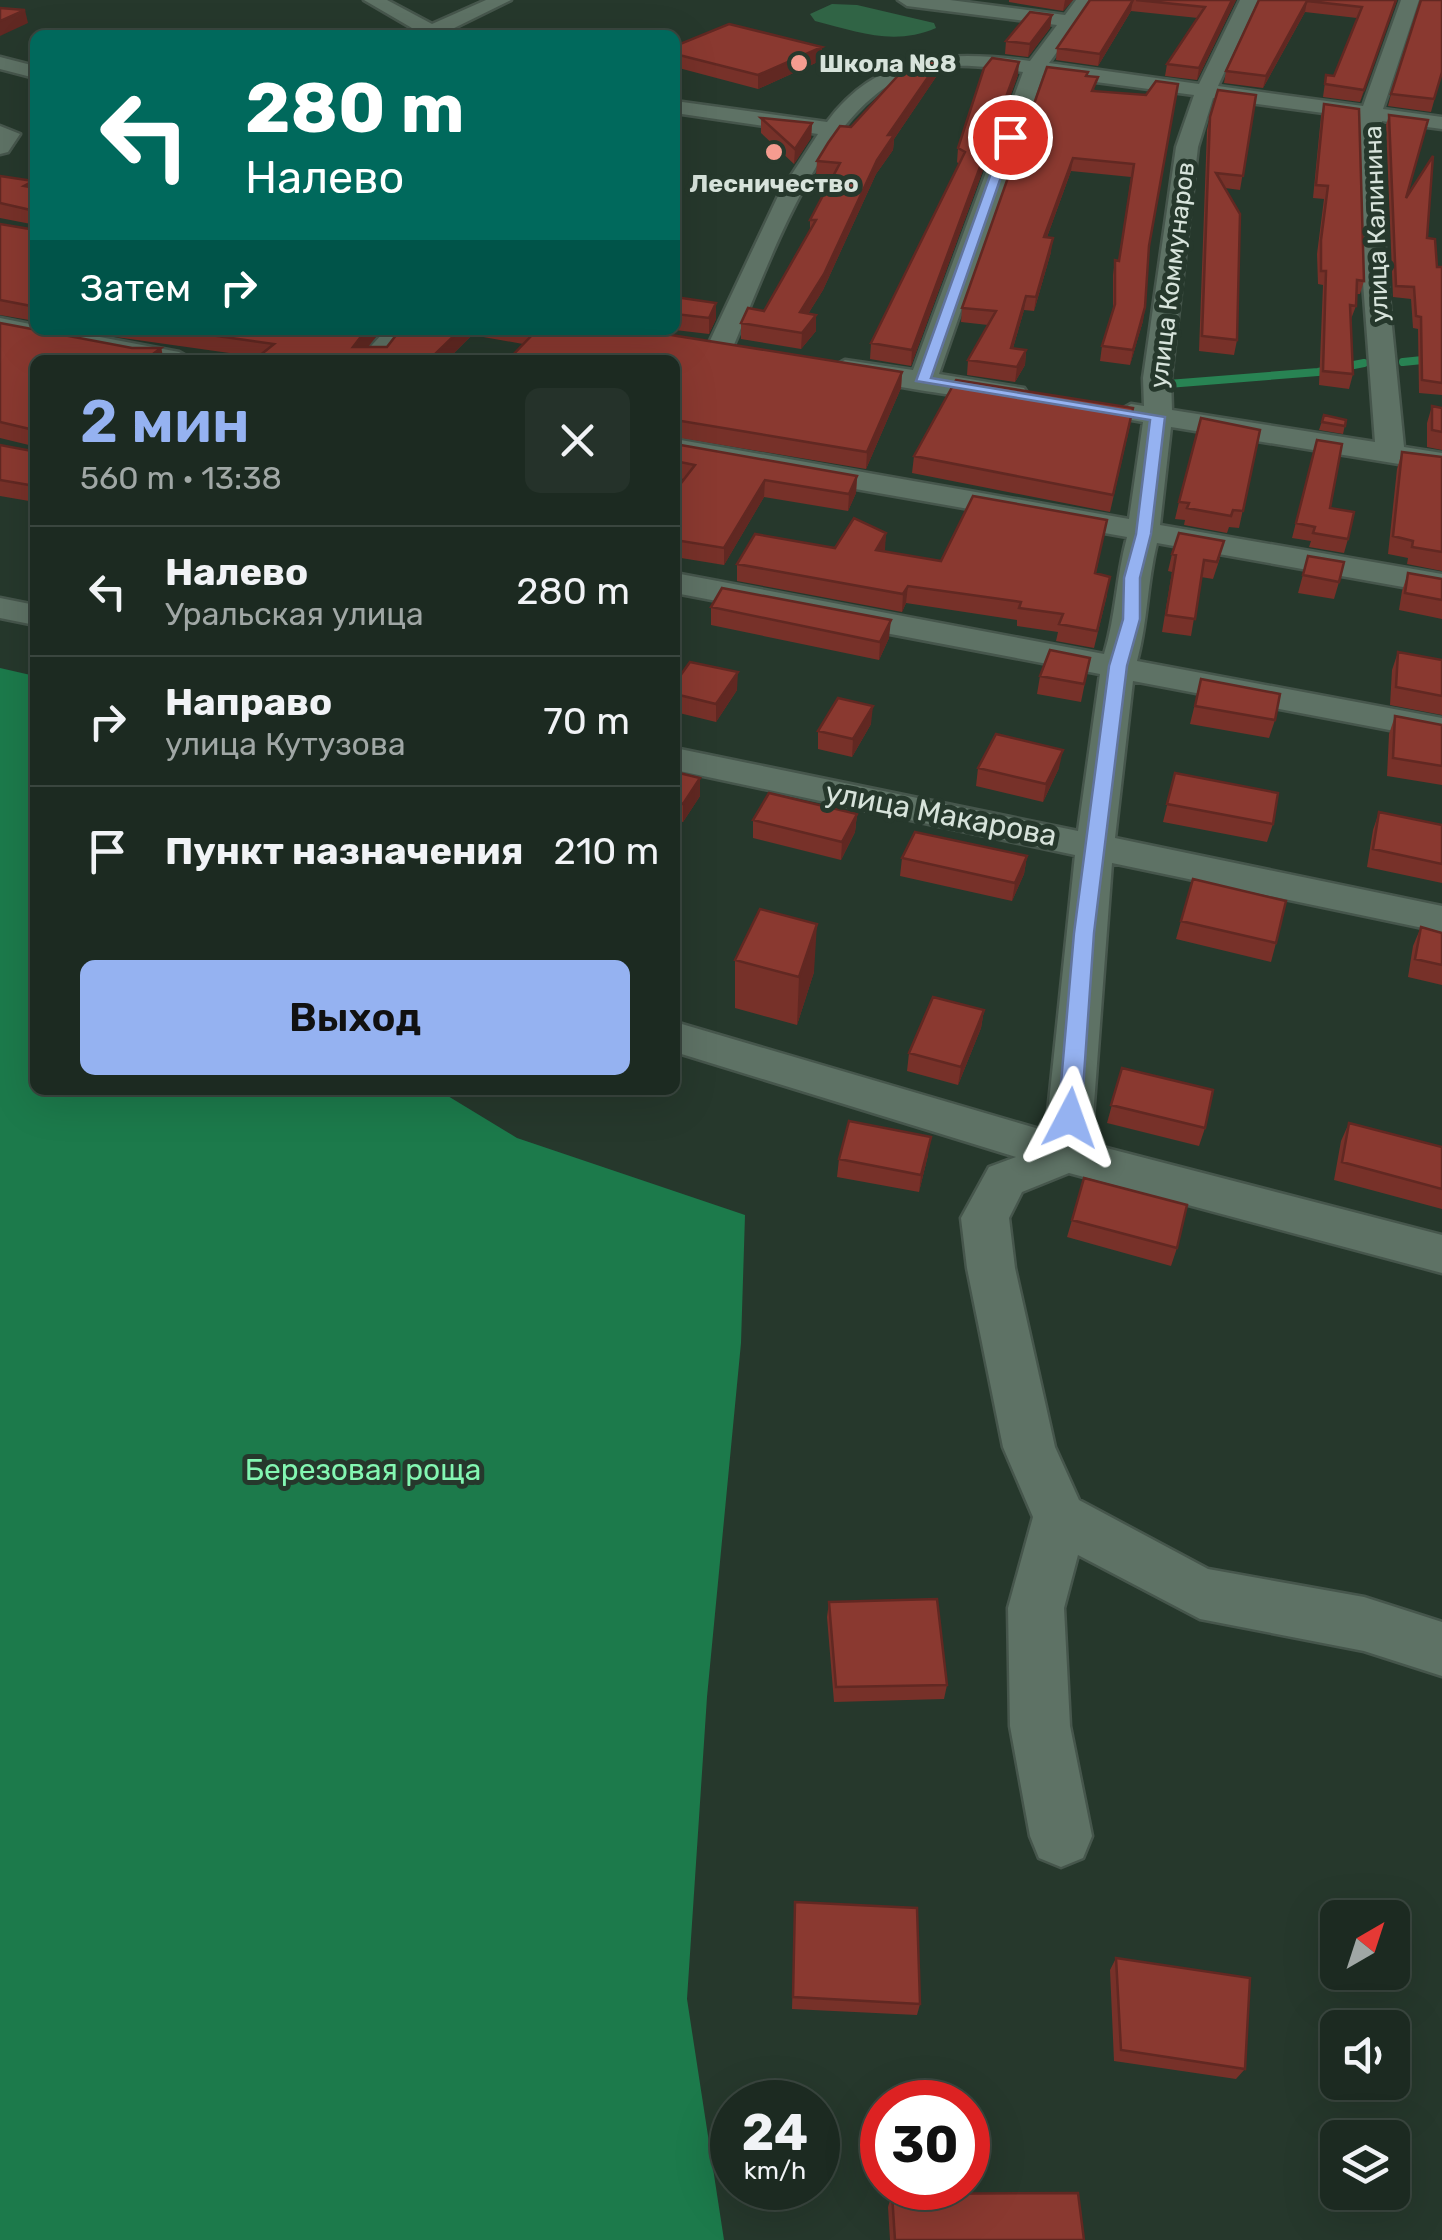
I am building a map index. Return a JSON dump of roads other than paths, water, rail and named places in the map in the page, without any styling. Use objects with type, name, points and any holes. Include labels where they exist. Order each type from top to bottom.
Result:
[{"type":"street","points":[[373,0],[429,30]]},
{"type":"street","points":[[441,30],[502,0]]},
{"type":"street","points":[[907,0],[1069,21]]},
{"type":"street","points":[[923,381],[1034,68],[1086,0]]},
{"type":"street","name":"улица Коммунаров","points":[[1067,1155],[1084,933],[1118,666],[1132,619],[1132,578],[1144,534],[1158,417],[1157,378],[1187,147],[1204,92],[1248,0]]},
{"type":"street","name":"улица Калинина","points":[[1390,454],[1373,256],[1372,114],[1410,0]]},
{"type":"street","points":[[720,347],[776,226],[830,129],[872,87],[898,72],[931,62],[974,60],[1442,123]]},
{"type":"street","points":[[0,63],[30,71]]},
{"type":"street","points":[[680,108],[830,129]]},
{"type":"street","points":[[0,133],[9,134],[0,148]]},
{"type":"street","points":[[0,326],[30,332]]},
{"type":"street","points":[[47,335],[152,355]]},
{"type":"street","points":[[377,355],[396,335]]},
{"type":"street","points":[[683,342],[757,353]]},
{"type":"street","points":[[812,362],[1037,397]]},
{"type":"street","points":[[1110,408],[1442,462]]},
{"type":"street","points":[[680,449],[1442,584]]},
{"type":"street","points":[[680,584],[1442,729]]},
{"type":"street","points":[[0,608],[30,614]]},
{"type":"street","name":"улица Макарова","points":[[680,760],[1442,920]]},
{"type":"street","points":[[680,1039],[1067,1155],[1442,1254]]},
{"type":"street","points":[[1067,1155],[1004,1180],[985,1218],[991,1268],[1029,1447],[1060,1517],[1200,1592],[1364,1624],[1442,1649]]},
{"type":"street","points":[[1060,1517],[1036,1608],[1040,1726],[1061,1836]]},
{"type":"waterway","points":[[1403,362],[1442,358]]},
{"type":"waterway","points":[[1168,384],[1318,372],[1364,363]]},
{"type":"place","name":"Школа №8","points":[[799,63]]},
{"type":"place","name":"Лесничество","points":[[774,152]]},
{"type":"park label","name":"Березовая роща","points":[[363,1470]]}]
